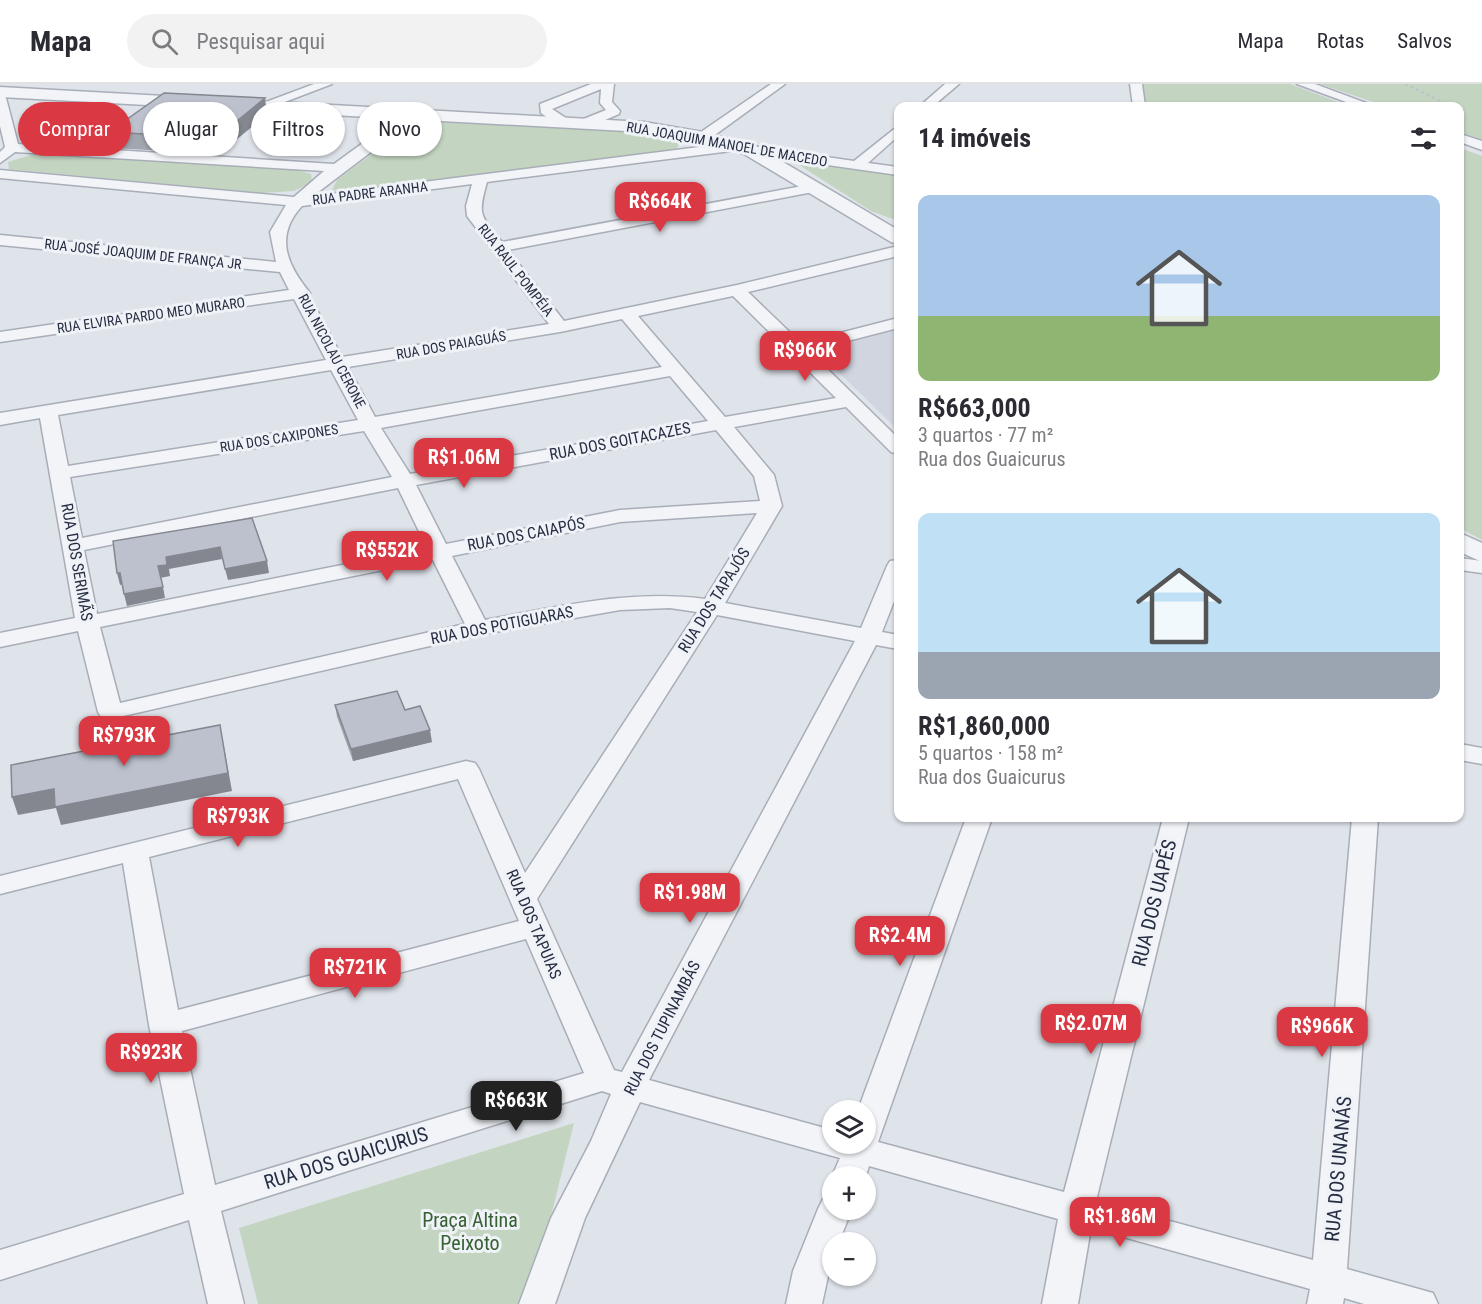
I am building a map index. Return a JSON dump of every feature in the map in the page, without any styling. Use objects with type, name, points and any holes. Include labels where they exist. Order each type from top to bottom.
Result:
[{"type":"street","points":[[272,102],[326,84]]},
{"type":"street","points":[[312,102],[339,84]]},
{"type":"street","points":[[491,118],[545,107],[602,84]]},
{"type":"street","points":[[608,84],[610,107]]},
{"type":"street","points":[[703,137],[779,84]]},
{"type":"street","points":[[931,102],[953,84]]},
{"type":"street","points":[[1136,84],[1138,102]]},
{"type":"street","points":[[1303,84],[1356,102]]},
{"type":"street","points":[[231,102],[306,90]]},
{"type":"street","name":"RUA JOAQUIM MANOEL DE MACEDO","points":[[4,95],[45,93],[207,102]]},
{"type":"street","points":[[4,95],[12,148]]},
{"type":"street","points":[[564,101],[610,107],[644,127]]},
{"type":"street","points":[[545,107],[547,113],[561,121]]},
{"type":"street","points":[[586,123],[610,107]]},
{"type":"street","name":"RUA JOAQUIM MANOEL DE MACEDO","points":[[442,116],[644,127],[703,137],[744,148],[894,170]]},
{"type":"street","points":[[857,165],[894,133]]},
{"type":"street","points":[[1464,139],[1482,146]]},
{"type":"street","points":[[0,159],[12,148],[338,168]]},
{"type":"street","points":[[744,148],[894,236]]},
{"type":"street","name":"RUA PADRE ARANHA","points":[[0,174],[297,202],[744,148]]},
{"type":"street","name":"RUA NICOLAU CERONE","points":[[357,154],[297,202],[279,227],[278,243],[286,268],[340,364],[369,424],[404,482],[478,628]]},
{"type":"street","name":"RUA RAUL POMPÉIA","points":[[481,178],[473,206],[474,216],[560,327]]},
{"type":"street","points":[[500,247],[813,188]]},
{"type":"street","name":"RUA JOSÉ JOAQUIM DE FRANÇA JR","points":[[0,240],[286,268]]},
{"type":"street","name":"RUA DOS PAIAGUÁS","points":[[0,419],[560,327],[737,291],[894,252]]},
{"type":"street","points":[[737,291],[894,444]]},
{"type":"street","name":"RUA ELVIRA PARDO MEO MURARO","points":[[0,337],[302,293]]},
{"type":"street","points":[[627,314],[764,475],[772,506]]},
{"type":"street","points":[[798,349],[894,324]]},
{"type":"street","name":"RUA DOS CAXIPONES","points":[[60,473],[369,424],[674,370]]},
{"type":"street","name":"RUA DOS GOITACAZES","points":[[74,546],[718,423],[848,401]]},
{"type":"street","name":"RUA DOS SERIMÃS","points":[[48,410],[87,622],[110,712]]},
{"type":"street","name":"RUA DOS CAIAPÓS","points":[[0,640],[620,516],[772,506]]},
{"type":"street","name":"RUA DOS TAPAJÓS","points":[[523,898],[711,607],[772,506]]},
{"type":"street","points":[[1464,544],[1482,554]]},
{"type":"street","points":[[1464,565],[1482,567]]},
{"type":"street","name":"RUA DOS TUPINAMBÁS","points":[[537,1304],[568,1218],[607,1141],[616,1083],[869,636],[894,576]]},
{"type":"street","name":"RUA DOS POTIGUARAS","points":[[110,712],[478,628],[620,603],[670,601],[894,641]]},
{"type":"street","points":[[1464,753],[1482,756]]},
{"type":"street","name":"RUA DOS TAPUIAS","points":[[135,851],[466,769],[534,927],[616,1083]]},
{"type":"street","points":[[869,1100],[977,822]]},
{"type":"street","name":"RUA DOS UAPÉS","points":[[1060,1304],[1077,1209],[1175,822]]},
{"type":"street","name":"RUA DOS UNANÁS","points":[[1327,1291],[1365,822]]},
{"type":"street","points":[[0,885],[135,851],[164,1025],[201,1203],[226,1304]]},
{"type":"street","points":[[164,1025],[534,927]]},
{"type":"street","points":[[616,1083],[822,1140]]},
{"type":"street","name":"RUA DOS GUAICURUS","points":[[0,1265],[201,1203],[616,1083]]},
{"type":"street","points":[[872,1154],[1077,1209],[1327,1291],[1420,1304]]},
{"type":"street","points":[[804,1304],[810,1271],[831,1220]]},
{"type":"path","points":[[1404,84],[1442,102]]},
{"type":"shaded area","points":[[894,330],[894,426],[821,355],[830,347]]},
{"type":"green space","points":[[1136,84],[1290,84],[1338,102],[1138,102]]},
{"type":"green space","points":[[1320,84],[1482,84],[1482,140],[1464,133],[1464,102],[1373,102]]},
{"type":"green space","points":[[442,120],[624,128],[672,136],[680,142],[676,151],[350,193],[332,190],[337,180],[369,156],[442,156]]},
{"type":"green space","points":[[1464,149],[1482,156],[1482,540],[1464,530]]},
{"type":"green space","points":[[28,156],[67,156],[297,170],[311,174],[312,182],[294,191],[261,193],[9,169],[8,162]]},
{"type":"green space","points":[[793,161],[894,175],[894,220],[871,211]]},
{"type":"green space","name":"Praça Altina Peixoto","points":[[574,1123],[549,1224],[522,1304],[258,1304],[239,1228]]},
{"type":"building","points":[[164,93],[265,98],[260,102],[251,102],[251,109],[239,119],[239,102],[151,102]]},
{"type":"building","points":[[143,108],[143,134],[131,133],[131,116]]},
{"type":"building","points":[[252,518],[267,561],[225,569],[220,547],[166,557],[167,565],[158,566],[163,587],[124,594],[120,573],[117,573],[113,541]]},
{"type":"building","points":[[397,691],[405,710],[420,706],[430,730],[351,749],[335,705]]},
{"type":"building","points":[[220,725],[228,773],[55,807],[54,789],[12,797],[11,765]]}]
